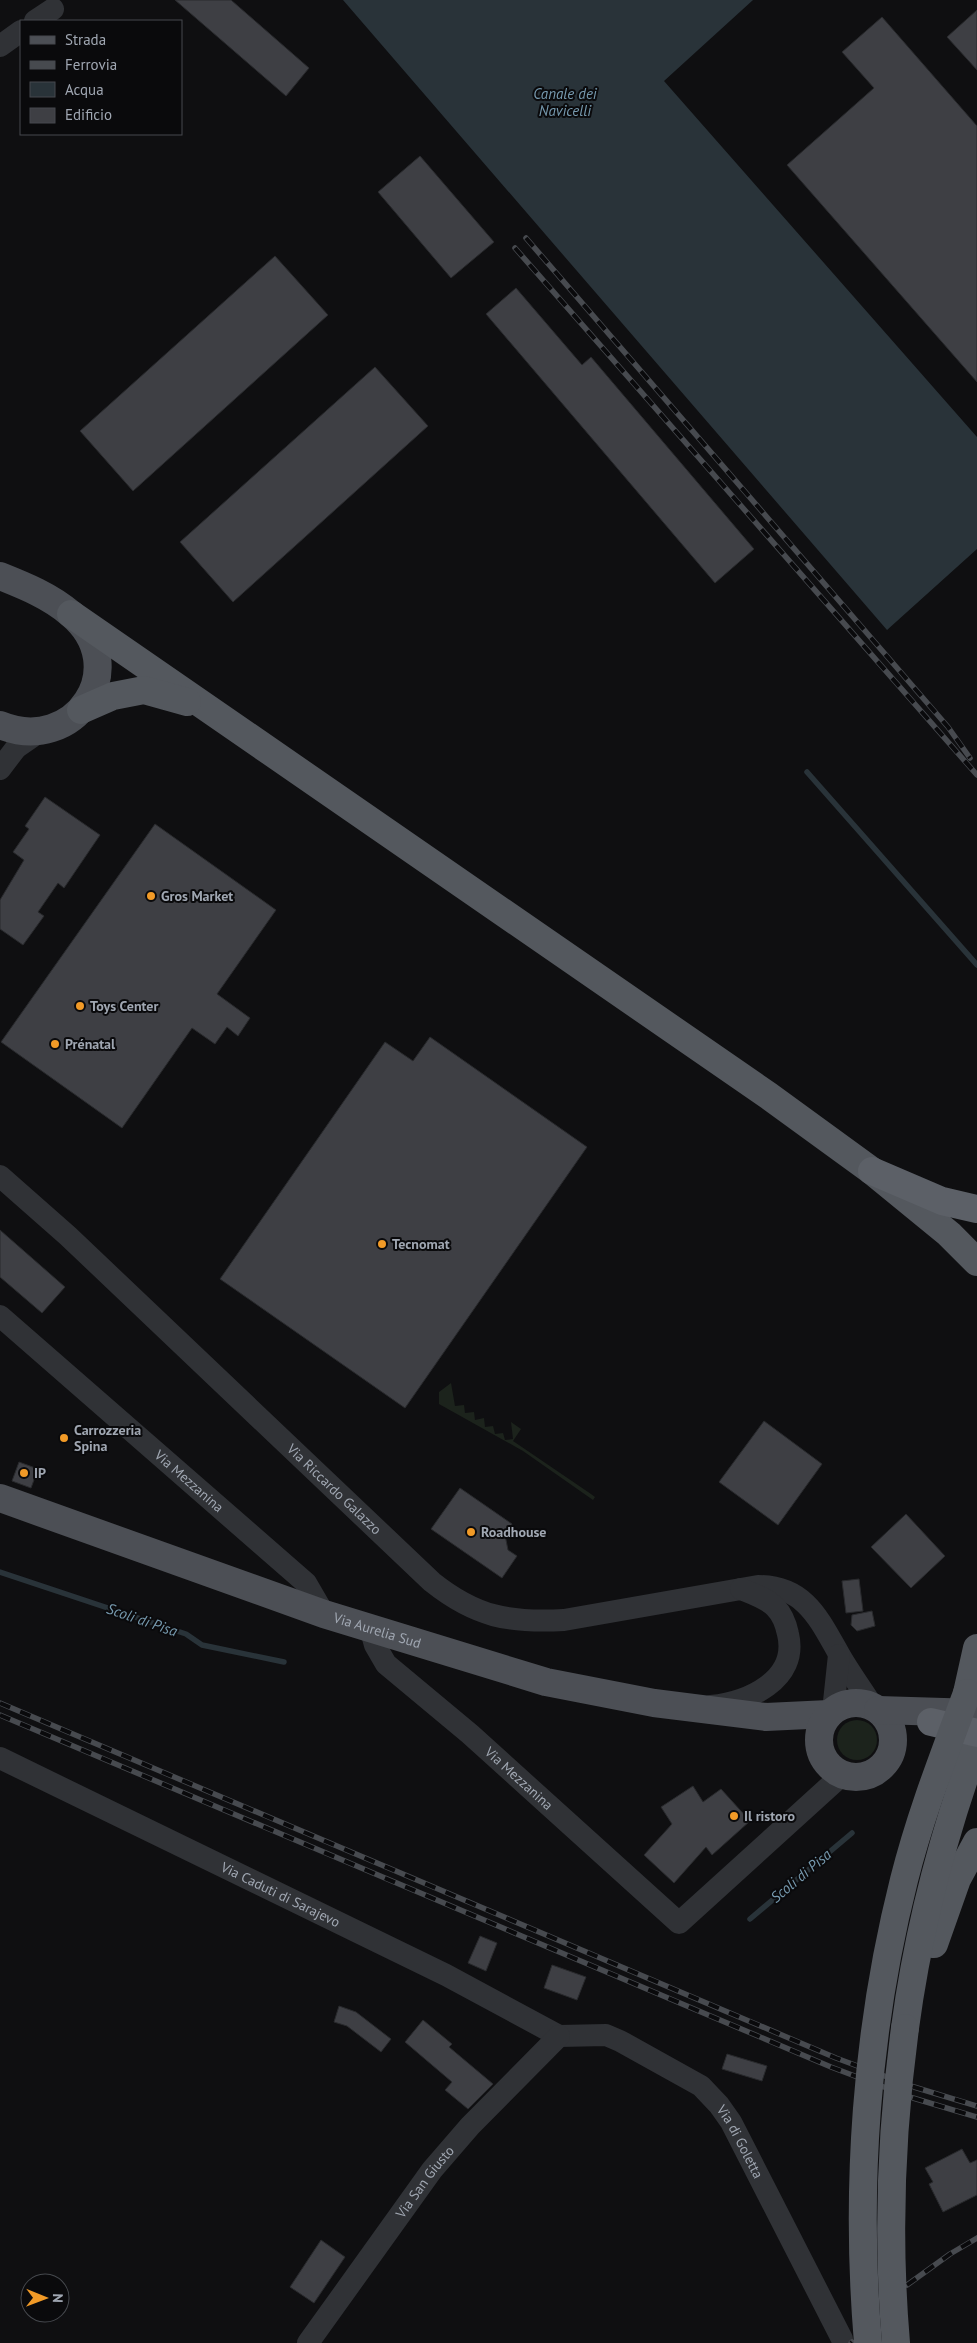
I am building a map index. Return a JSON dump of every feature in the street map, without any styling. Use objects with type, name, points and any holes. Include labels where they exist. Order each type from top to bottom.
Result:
[{"type":"highway","points":[[71,614],[210,708],[769,1096],[872,1171],[949,1234],[977,1262]]},
{"type":"highway","points":[[81,710],[113,696],[144,690],[210,708]]},
{"type":"highway","points":[[872,1171],[942,1201],[977,1209]]},
{"type":"highway","points":[[972,1703],[977,1648]]},
{"type":"highway","points":[[855,2341],[863,2270],[866,2126],[878,2015],[904,1881],[921,1820],[972,1703],[977,1668]]},
{"type":"highway","points":[[939,1718],[977,1733]]},
{"type":"highway","points":[[896,2343],[891,2226],[892,2179],[911,1978],[937,1862],[977,1742]]},
{"type":"highway","points":[[905,2028],[957,1879],[977,1842]]},
{"type":"main road","points":[[0,576],[35,590],[71,614],[83,627],[96,656],[95,689],[81,710],[66,722],[42,730],[19,731],[0,725]]},
{"type":"main road","name":"Via Aurelia Sud","points":[[0,1498],[324,1614],[546,1682],[686,1708],[766,1717]]},
{"type":"main road","points":[[766,1717],[831,1712],[852,1703],[939,1718]]},
{"type":"main road","points":[[893,1742],[972,1703]]},
{"type":"main road","points":[[831,1712],[822,1727],[820,1744],[827,1762],[843,1774],[865,1776],[876,1771],[888,1758],[893,1742],[890,1726],[875,1708]]},
{"type":"main road","points":[[766,1717],[820,1744]]},
{"type":"street","points":[[0,46],[20,32]]},
{"type":"street","points":[[0,769],[16,748],[42,730]]},
{"type":"street","name":"Via Riccardo Galazzo","points":[[0,1176],[68,1236],[432,1582],[474,1610],[512,1620],[564,1620],[741,1589],[769,1586],[789,1591],[817,1617],[839,1656],[875,1708]]},
{"type":"street","name":"Via Mezzanina","points":[[0,1316],[306,1583],[324,1614]]},
{"type":"street","points":[[686,1708],[714,1706],[747,1698],[770,1685],[784,1668],[789,1640],[782,1615],[761,1597],[741,1589]]},
{"type":"street","name":"Via Mezzanina","points":[[370,1627],[375,1645],[386,1664],[470,1734],[679,1923],[843,1774]]},
{"type":"street","points":[[831,1712],[839,1656]]},
{"type":"street","name":"Via Caduti di Sarajevo","points":[[0,1758],[446,1975],[559,2036]]},
{"type":"street","name":"Via di Goletta","points":[[559,2036],[611,2037],[701,2086],[719,2105],[731,2122],[855,2341]]},
{"type":"street","name":"Via San Giusto","points":[[308,2343],[432,2170],[470,2126],[559,2036]]},
{"type":"shaded area","points":[[451,1383],[455,1406],[464,1405],[465,1413],[474,1412],[475,1420],[484,1418],[485,1427],[493,1426],[495,1434],[503,1433],[505,1440],[513,1439],[511,1422],[521,1429],[513,1441],[591,1494],[595,1497],[593,1500],[523,1451],[439,1404],[439,1392]]},
{"type":"shaded area","points":[[857,1720],[868,1723],[874,1729],[877,1740],[874,1751],[868,1757],[857,1760],[846,1757],[840,1751],[837,1740],[840,1729],[846,1723]]},
{"type":"water","name":"Canale dei Navicelli","points":[[343,0],[753,0],[664,81],[977,437],[977,549],[887,630]]},
{"type":"building","points":[[175,0],[231,0],[309,68],[286,96]]},
{"type":"building","points":[[977,10],[977,70],[947,37]]},
{"type":"building","points":[[882,17],[977,126],[977,382],[787,165],[874,88],[842,52]]},
{"type":"building","points":[[420,156],[494,242],[451,278],[378,192]]},
{"type":"building","points":[[275,256],[328,315],[133,491],[80,431]]},
{"type":"building","points":[[516,288],[582,365],[591,357],[754,549],[715,583],[486,314]]},
{"type":"building","points":[[375,367],[428,426],[233,602],[180,542]]},
{"type":"building","points":[[45,797],[100,835],[64,888],[58,883],[38,912],[44,916],[23,945],[0,929],[0,900],[24,860],[13,852],[29,829],[25,826]]},
{"type":"building","points":[[155,824],[276,910],[217,994],[250,1018],[238,1036],[227,1027],[215,1044],[192,1028],[122,1128],[1,1042]]},
{"type":"building","name":"Tecnomat","points":[[430,1037],[587,1147],[405,1408],[220,1279],[385,1042],[413,1061]]},
{"type":"building","points":[[0,1230],[65,1287],[42,1313],[0,1277]]},
{"type":"building","points":[[764,1421],[822,1464],[778,1525],[719,1482]]},
{"type":"building","points":[[19,1462],[38,1469],[31,1488],[12,1481]]},
{"type":"building","name":"Roadhouse","points":[[460,1488],[512,1524],[505,1535],[508,1550],[517,1556],[502,1578],[431,1529]]},
{"type":"building","points":[[906,1514],[945,1556],[911,1588],[871,1547]]},
{"type":"building","points":[[859,1579],[863,1611],[846,1613],[842,1581]]},
{"type":"building","points":[[872,1611],[875,1626],[857,1631],[851,1625],[852,1615]]},
{"type":"building","points":[[693,1786],[703,1802],[721,1789],[750,1821],[712,1855],[706,1847],[674,1883],[644,1855],[672,1824],[661,1807]]},
{"type":"building","points":[[480,1936],[497,1943],[486,1971],[468,1963]]},
{"type":"building","points":[[552,1965],[586,1977],[577,2000],[544,1988]]},
{"type":"building","points":[[339,2006],[356,2012],[391,2039],[381,2052],[347,2026],[334,2022]]},
{"type":"building","points":[[423,2020],[452,2044],[449,2047],[493,2084],[468,2109],[445,2090],[452,2082],[405,2042]]},
{"type":"building","points":[[727,2054],[767,2066],[762,2081],[722,2069]]},
{"type":"building","points":[[962,2149],[970,2163],[977,2160],[977,2195],[943,2212],[929,2184],[933,2182],[925,2168]]},
{"type":"building","points":[[321,2240],[345,2257],[314,2303],[290,2287]]},
{"type":"waterway","points":[[807,772],[977,965]]},
{"type":"waterway","name":"Scoli di Pisa","points":[[0,1572],[186,1634],[202,1645],[284,1662]]},
{"type":"waterway","name":"Scoli di Pisa","points":[[750,1919],[852,1833]]},
{"type":"railway","points":[[526,238],[948,727],[970,758]]},
{"type":"railway","points":[[515,248],[977,775]]},
{"type":"railway","points":[[0,1703],[836,2058],[914,2087],[977,2106]]},
{"type":"railway","points":[[0,1715],[831,2067],[913,2098],[977,2117]]},
{"type":"railway","points":[[907,2285],[950,2254],[977,2238]]},
{"type":"place","name":"Gros Market","points":[[151,896]]},
{"type":"place","name":"Toys Center","points":[[80,1006]]},
{"type":"place","name":"Prénatal","points":[[55,1044]]},
{"type":"place","name":"Tecnomat","points":[[382,1244]]},
{"type":"place","name":"Carrozzeria Spina","points":[[64,1438]]},
{"type":"place","name":"IP","points":[[24,1473]]},
{"type":"place","name":"Roadhouse","points":[[471,1532]]},
{"type":"place","name":"Il ristoro","points":[[734,1816]]}]
